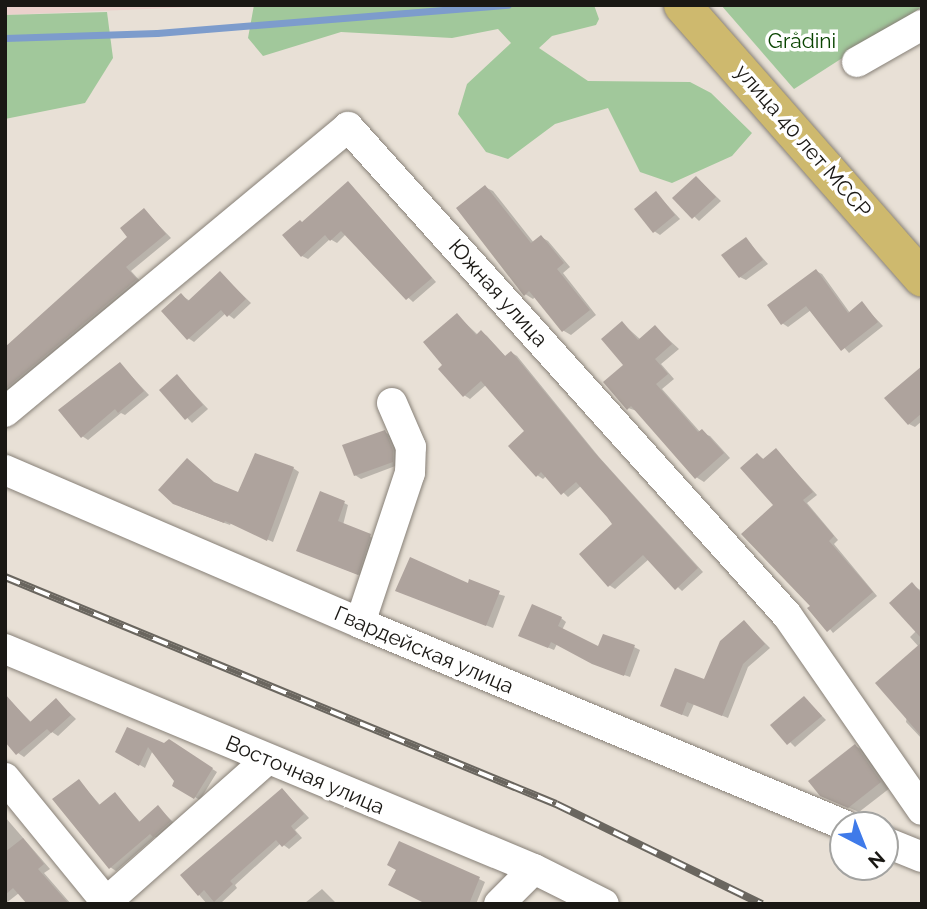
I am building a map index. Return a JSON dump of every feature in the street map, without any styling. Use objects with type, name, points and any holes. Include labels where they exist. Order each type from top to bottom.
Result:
[{"type":"main road","name":"улица 40 лет МССР","points":[[682,5],[922,278]]},
{"type":"street","points":[[857,62],[922,25]]},
{"type":"street","name":"Южная улица","points":[[5,412],[348,127],[788,615],[922,810]]},
{"type":"street","points":[[360,624],[410,473],[411,447],[392,403]]},
{"type":"street","name":"Гвардейская улица","points":[[5,470],[360,624],[829,819]]},
{"type":"street","name":"Восточная улица","points":[[5,649],[534,869],[604,904]]},
{"type":"street","points":[[5,778],[105,903],[268,760]]},
{"type":"street","points":[[899,848],[922,858]]},
{"type":"street","points":[[499,904],[534,869]]},
{"type":"shaded area","points":[[5,5],[241,5],[5,15]]},
{"type":"green space","points":[[254,5],[594,5],[599,19],[596,25],[552,36],[539,48],[588,81],[690,82],[711,93],[752,133],[732,156],[672,183],[640,172],[608,108],[555,124],[508,159],[486,152],[458,114],[467,84],[511,43],[498,29],[452,38],[341,32],[263,56],[248,38]]},
{"type":"green space","name":"Grădini","points":[[721,5],[922,5],[922,7],[794,89]]},
{"type":"green space","points":[[107,12],[113,58],[85,103],[5,119],[5,15]]},
{"type":"building","points":[[696,176],[716,197],[692,219],[672,198]]},
{"type":"building","points":[[348,181],[432,278],[406,300],[341,231],[330,241],[325,235],[301,257],[282,235],[300,220],[302,222]]},
{"type":"building","points":[[485,185],[531,243],[541,235],[564,263],[557,269],[590,310],[562,332],[529,291],[524,296],[456,208]]},
{"type":"building","points":[[656,191],[675,215],[653,233],[634,209]]},
{"type":"building","points":[[144,208],[166,234],[126,267],[137,279],[5,389],[5,347],[127,237],[120,228]]},
{"type":"building","points":[[746,237],[763,260],[739,278],[721,255]]},
{"type":"building","points":[[816,269],[848,313],[862,301],[878,322],[841,351],[806,306],[781,325],[767,305]]},
{"type":"building","points":[[220,271],[246,299],[227,317],[221,310],[187,340],[161,311],[181,293],[188,301]]},
{"type":"building","points":[[457,313],[476,335],[481,330],[505,356],[511,351],[594,452],[698,568],[675,590],[643,555],[608,587],[579,554],[612,524],[607,517],[576,482],[561,495],[541,472],[536,477],[508,446],[524,431],[481,381],[463,397],[438,369],[442,365],[423,342]]},
{"type":"building","points":[[622,321],[638,340],[655,325],[672,344],[655,359],[668,374],[656,384],[698,432],[702,429],[724,453],[695,479],[631,406],[627,410],[603,382],[623,365],[601,339]]},
{"type":"building","points":[[120,362],[144,391],[118,413],[115,409],[81,438],[58,410]]},
{"type":"building","points":[[922,366],[922,413],[908,425],[884,398]]},
{"type":"building","points":[[177,374],[203,405],[185,420],[159,390]]},
{"type":"building","points":[[385,430],[393,450],[393,462],[354,476],[342,445]]},
{"type":"building","points":[[776,448],[813,492],[803,500],[834,536],[829,541],[873,592],[827,632],[807,608],[810,606],[741,534],[773,505],[740,468],[757,453],[763,459]]},
{"type":"building","points":[[255,453],[294,467],[267,541],[225,521],[224,523],[173,504],[158,490],[187,458],[214,482],[238,492]]},
{"type":"building","points":[[320,491],[345,501],[338,521],[371,534],[358,575],[296,551]]},
{"type":"building","points":[[410,557],[468,583],[469,579],[500,591],[486,626],[395,591]]},
{"type":"building","points":[[912,582],[922,594],[922,639],[889,603]]},
{"type":"building","points":[[532,604],[562,617],[558,626],[598,646],[603,634],[635,645],[624,676],[592,664],[551,642],[548,648],[518,636]]},
{"type":"building","points":[[744,620],[765,644],[743,664],[722,716],[687,702],[682,715],[660,706],[675,668],[704,679],[720,641]]},
{"type":"building","points":[[922,642],[922,737],[875,683]]},
{"type":"building","points":[[5,694],[30,722],[56,698],[71,715],[51,733],[47,729],[16,755],[5,742]]},
{"type":"building","points":[[804,696],[822,716],[787,745],[770,725]]},
{"type":"building","points":[[127,727],[164,743],[169,739],[213,768],[194,799],[172,786],[174,781],[148,747],[139,766],[115,752]]},
{"type":"building","points":[[855,744],[881,782],[848,808],[820,796],[808,781]]},
{"type":"building","points":[[79,779],[99,805],[115,792],[139,822],[158,805],[171,821],[153,837],[150,834],[109,869],[52,799]]},
{"type":"building","points":[[282,788],[304,814],[291,826],[297,834],[282,847],[276,840],[230,881],[233,884],[214,902],[204,890],[198,896],[180,875]]},
{"type":"building","points":[[23,838],[44,864],[38,869],[69,904],[27,904],[13,888],[5,895],[5,852]]},
{"type":"building","points":[[399,841],[480,877],[469,904],[426,904],[388,885],[396,870],[387,865]]},
{"type":"waterway","points":[[5,38],[157,33],[508,5]]},
{"type":"railway","points":[[5,577],[556,804],[762,904]]}]
